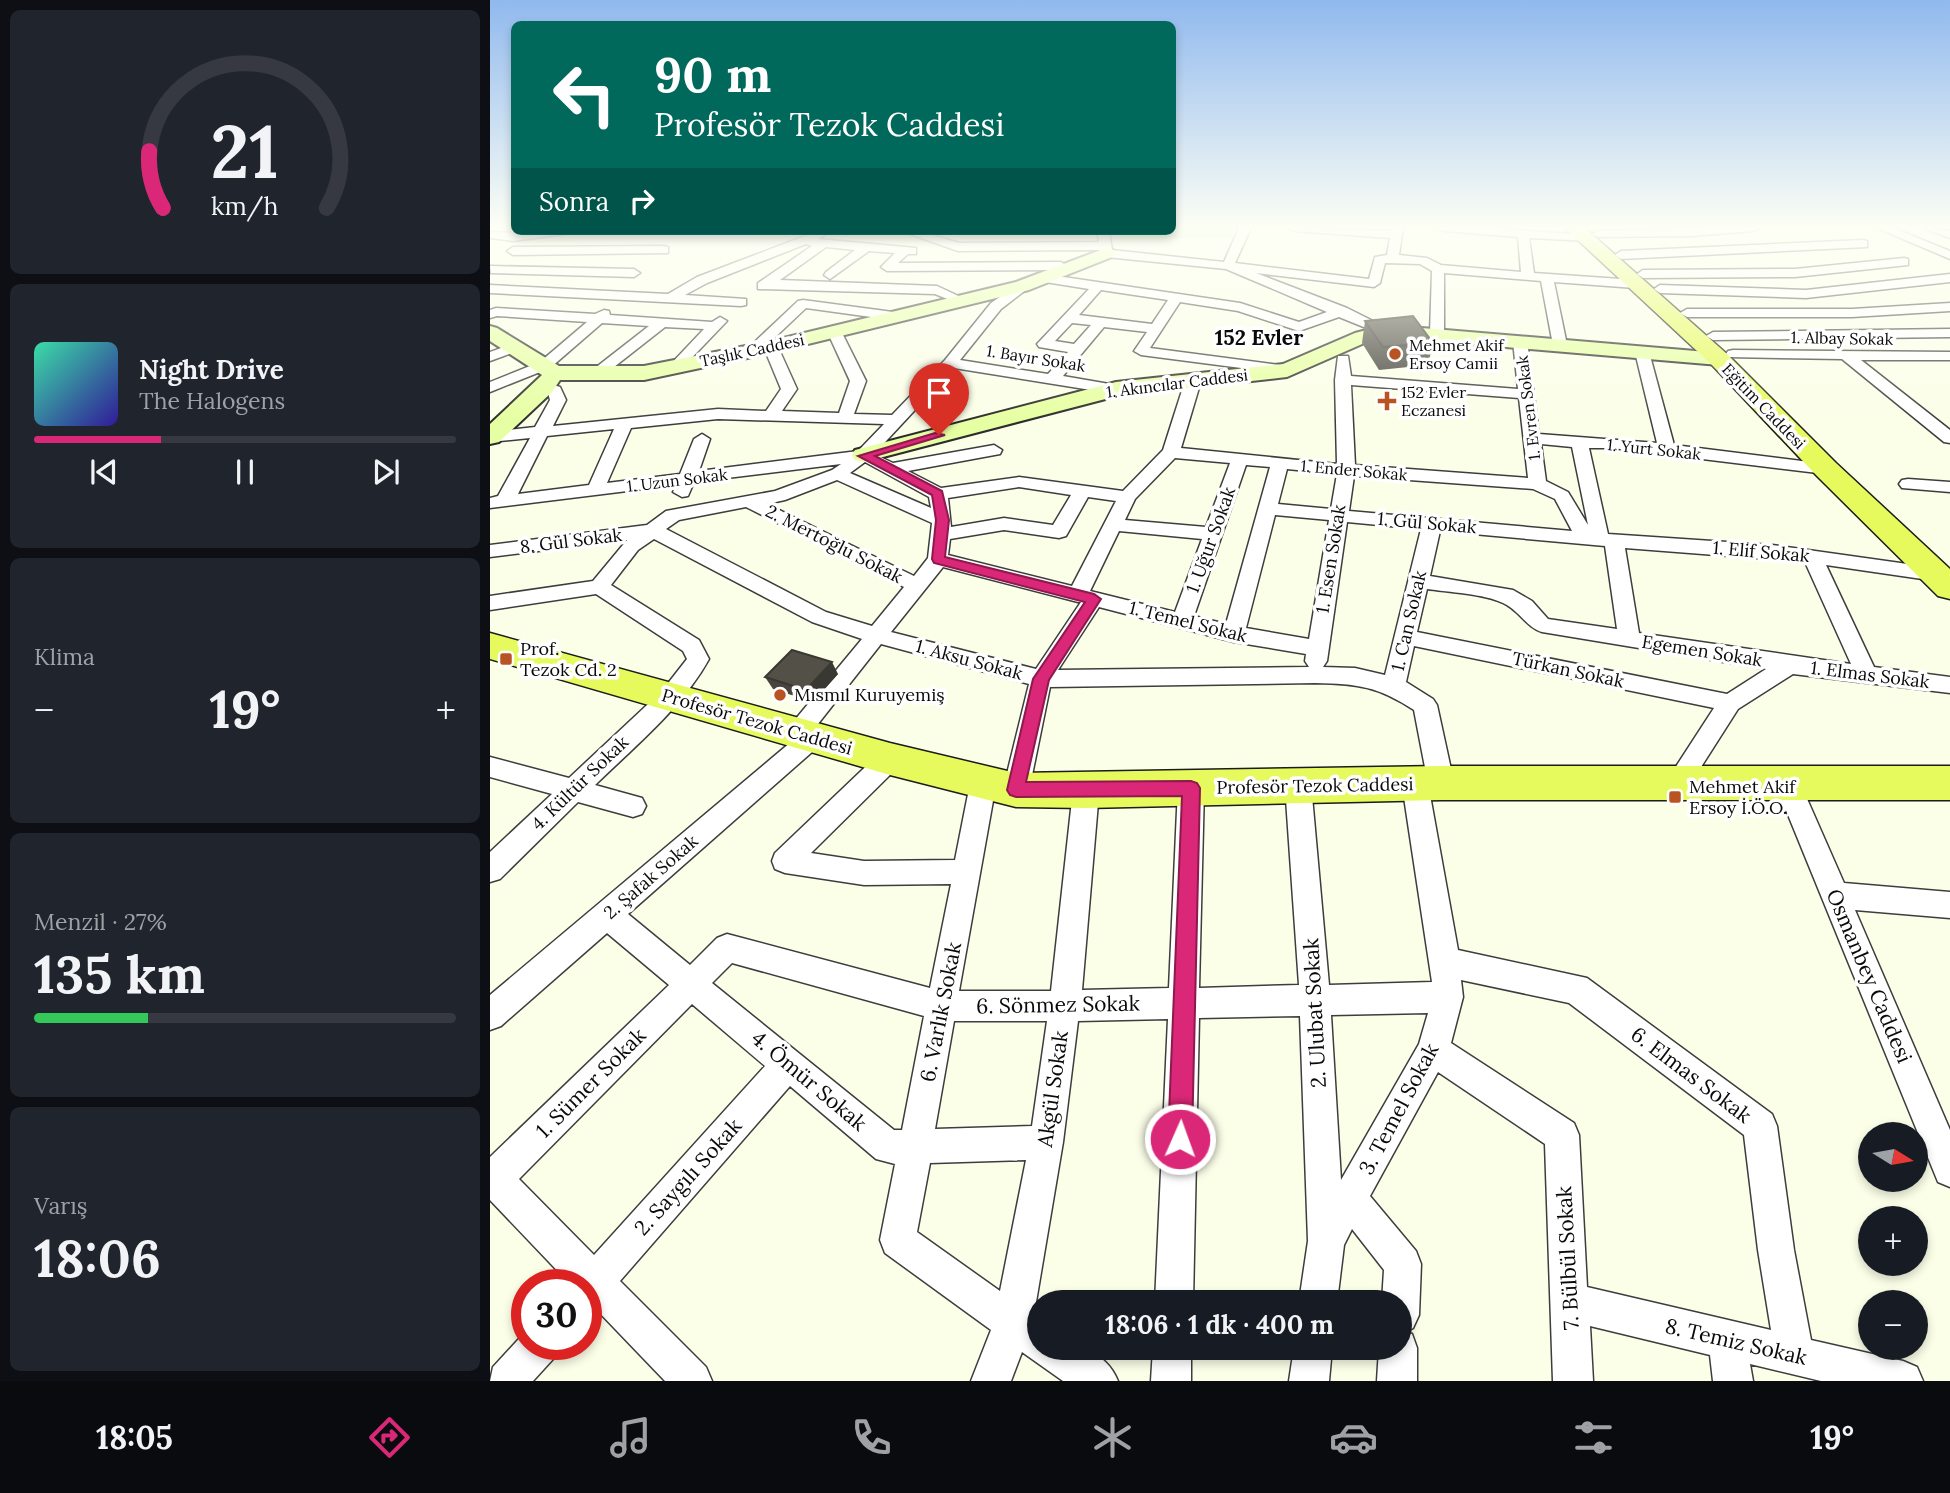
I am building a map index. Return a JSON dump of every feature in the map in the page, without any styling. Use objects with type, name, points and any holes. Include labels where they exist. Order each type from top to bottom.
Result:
[{"type":"main road","name":"Eğitim Caddesi","points":[[1658,292],[1722,350],[1826,469],[1946,573]]},
{"type":"main road","name":"Eğitim Caddesi","points":[[1660,292],[1687,313],[1946,573]]},
{"type":"main road","name":"Profesör Tezok Caddesi","points":[[492,648],[805,736],[999,787],[1086,791],[1428,783],[1950,783]]},
{"type":"street","points":[[585,292],[741,302]]},
{"type":"street","points":[[671,298],[681,292]]},
{"type":"street","points":[[676,366],[714,326],[754,292]]},
{"type":"street","points":[[943,292],[960,300]]},
{"type":"street","name":"Taşlık Caddesi","points":[[547,375],[644,373],[762,349],[994,292]]},
{"type":"street","points":[[1014,292],[996,306],[950,363],[864,456],[938,494],[1019,482],[1127,497]]},
{"type":"street","points":[[1078,349],[1044,344],[1092,292]]},
{"type":"street","points":[[1144,292],[1240,307],[1300,327],[1339,297],[1350,292]]},
{"type":"street","points":[[1323,292],[1339,297],[1386,331]]},
{"type":"street","points":[[1323,292],[1339,297]]},
{"type":"street","points":[[1437,333],[1438,292]]},
{"type":"street","points":[[1549,292],[1559,345]]},
{"type":"street","points":[[1785,292],[1822,292]]},
{"type":"street","points":[[490,437],[598,319],[630,294]]},
{"type":"street","points":[[1177,297],[1141,351],[1287,370]]},
{"type":"street","points":[[771,416],[789,389],[762,349],[803,304],[893,316]]},
{"type":"street","points":[[1687,313],[1868,312],[1950,307]]},
{"type":"street","points":[[844,309],[825,333],[858,381],[845,418]]},
{"type":"street","points":[[490,314],[496,312],[714,326]]},
{"type":"street","points":[[1868,312],[1931,356],[1950,374]]},
{"type":"street","points":[[1069,318],[1155,329]]},
{"type":"street","points":[[1053,378],[1101,322]]},
{"type":"street","points":[[595,375],[661,323]]},
{"type":"street","name":"1. Akıncılar Caddesi","points":[[599,587],[631,546],[673,515],[779,496],[838,474],[864,456],[1116,389],[1287,370],[1362,337],[1386,331],[1437,333],[1642,352],[1722,350]]},
{"type":"street","points":[[490,332],[514,347],[547,375],[559,396],[544,430],[497,502]]},
{"type":"street","points":[[1722,350],[1950,332]]},
{"type":"street","name":"1. Evren Sokak","points":[[1520,341],[1537,484],[1562,496],[1600,539]]},
{"type":"street","points":[[490,356],[514,347]]},
{"type":"street","name":"1. Albay Sokak","points":[[1722,350],[1847,356],[1950,356]]},
{"type":"street","points":[[1642,352],[1667,450]]},
{"type":"street","points":[[1847,356],[1950,438]]},
{"type":"street","name":"1. Esen Sokak","points":[[1315,675],[1346,470],[1343,359]]},
{"type":"street","name":"1. Bayır Sokak","points":[[950,363],[1116,389]]},
{"type":"street","points":[[492,384],[547,375]]},
{"type":"street","points":[[1343,380],[1526,394]]},
{"type":"street","points":[[1041,679],[1086,597],[1113,525],[1127,497],[1171,452],[1193,381]]},
{"type":"street","points":[[490,437],[718,414],[896,420]]},
{"type":"street","points":[[595,491],[625,423]]},
{"type":"street","points":[[673,515],[702,439]]},
{"type":"street","points":[[1531,439],[1579,443]]},
{"type":"street","name":"1. Yurt Sokak","points":[[1600,539],[1579,443],[1612,443],[1826,469]]},
{"type":"street","points":[[891,469],[994,450]]},
{"type":"street","name":"1. Ender Sokak","points":[[1171,452],[1346,470],[1537,484]]},
{"type":"street","name":"1. Uzun Sokak","points":[[497,502],[864,456]]},
{"type":"street","name":"1. Uğur Sokak","points":[[1182,620],[1240,459]]},
{"type":"street","points":[[1234,634],[1280,464]]},
{"type":"street","points":[[838,474],[942,527],[1004,524],[1059,532],[1083,491]]},
{"type":"street","points":[[1908,484],[1950,488]]},
{"type":"street","points":[[938,494],[942,527],[938,559]]},
{"type":"street","name":"2. Mertoğlu Sokak","points":[[750,502],[918,586]]},
{"type":"street","name":"1. Gül Sokak","points":[[1268,509],[1600,539]]},
{"type":"street","name":"1. Can Sokak","points":[[1428,783],[1425,705],[1394,686],[1432,524]]},
{"type":"street","points":[[1113,525],[1213,534]]},
{"type":"street","name":"8. Gül Sokak","points":[[490,551],[652,530]]},
{"type":"street","name":"1. Aksu Sokak","points":[[652,530],[819,617],[878,636],[1041,679],[1315,675],[1355,676],[1394,686]]},
{"type":"street","name":"1. Elif Sokak","points":[[1600,539],[1812,556],[1946,573]]},
{"type":"street","name":"Egemen Sokak","points":[[1600,539],[1629,639],[1790,665]]},
{"type":"street","points":[[1812,556],[1866,674]]},
{"type":"street","name":"2. Şafak Sokak","points":[[490,1015],[607,915],[805,736],[938,559]]},
{"type":"street","name":"1. Temel Sokak","points":[[938,559],[1234,634],[1317,648]]},
{"type":"street","points":[[1419,581],[1506,595],[1525,606],[1542,625],[1629,639]]},
{"type":"street","points":[[490,603],[599,587]]},
{"type":"street","name":"4. Kültür Sokak","points":[[490,870],[670,697],[690,675],[698,659],[691,646],[599,587]]},
{"type":"street","name":"Türkan Sokak","points":[[1406,637],[1730,703]]},
{"type":"street","points":[[1678,782],[1730,703],[1790,665]]},
{"type":"street","name":"1. Elmas Sokak","points":[[1790,665],[1950,684]]},
{"type":"street","name":"6. Varlık Sokak","points":[[1026,1333],[898,1240],[967,872],[1041,679]]},
{"type":"street","points":[[890,759],[785,861],[864,873],[967,872]]},
{"type":"street","points":[[490,767],[633,806]]},
{"type":"street","name":"Osmanbey Caddesi","points":[[1788,782],[1950,1170]]},
{"type":"street","name":"3. Temel Sokak","points":[[1319,1290],[1325,1241],[1433,1050],[1448,998],[1428,783]]},
{"type":"street","name":"2. Ulubat Sokak","points":[[1298,785],[1315,1000],[1325,1241]]},
{"type":"street","points":[[1174,1290],[1191,788]]},
{"type":"street","name":"Akgül Sokak","points":[[991,1381],[1026,1333],[1046,1142],[1065,1006],[1086,791]]},
{"type":"street","points":[[1835,895],[1950,905]]},
{"type":"street","name":"4. Ömür Sokak","points":[[607,915],[888,1147],[1046,1142]]},
{"type":"street","name":"6. Sönmez Sokak","points":[[692,984],[727,948],[942,1006],[1448,998]]},
{"type":"street","name":"6. Elmas Sokak","points":[[1445,962],[1576,989],[1760,1126],[1776,1250],[1795,1357]]},
{"type":"street","name":"1. Sümer Sokak","points":[[491,1179],[692,984]]},
{"type":"street","points":[[1433,1050],[1562,1135]]},
{"type":"street","name":"2. Saygılı Sokak","points":[[602,1275],[789,1063]]},
{"type":"street","name":"7. Bülbül Sokak","points":[[1562,1135],[1573,1381]]},
{"type":"street","points":[[491,1179],[574,1269]]},
{"type":"street","points":[[1350,1200],[1403,1264],[1401,1290]]},
{"type":"street","points":[[602,1297],[691,1381]]},
{"type":"street","name":"8. Temiz Sokak","points":[[1570,1302],[1892,1380]]},
{"type":"street","points":[[1728,1341],[1733,1381]]},
{"type":"street","points":[[507,1381],[526,1360]]},
{"type":"street","points":[[1066,1360],[1098,1381]]},
{"type":"street","points":[[1171,1381],[1172,1360]]},
{"type":"street","points":[[1309,1381],[1312,1360]]},
{"type":"street","points":[[1396,1381],[1397,1360]]},
{"type":"building","points":[[1413,316],[1433,343],[1383,347],[1365,321]]},
{"type":"building","points":[[792,650],[832,662],[806,690],[765,677]]},
{"type":"place","name":"Mehmet Akif Ersoy Camii","points":[[1395,354]]},
{"type":"place","name":"152 Evler Eczanesi","points":[[1387,401]]},
{"type":"place","name":"Prof. Tezok Cd. 2","points":[[506,659]]},
{"type":"place","name":"Mısmıl Kuruyemiş","points":[[780,695]]},
{"type":"place","name":"Mehmet Akif Ersoy İ.Ö.O.","points":[[1675,797]]},
{"type":"district","name":"152 Evler","points":[[1259,338]]},
{"type":"route","points":[[939,435],[864,456],[938,494],[942,520],[938,559],[1014,581],[1094,599],[1041,679],[1016,790],[1191,788],[1180,1139]]}]
